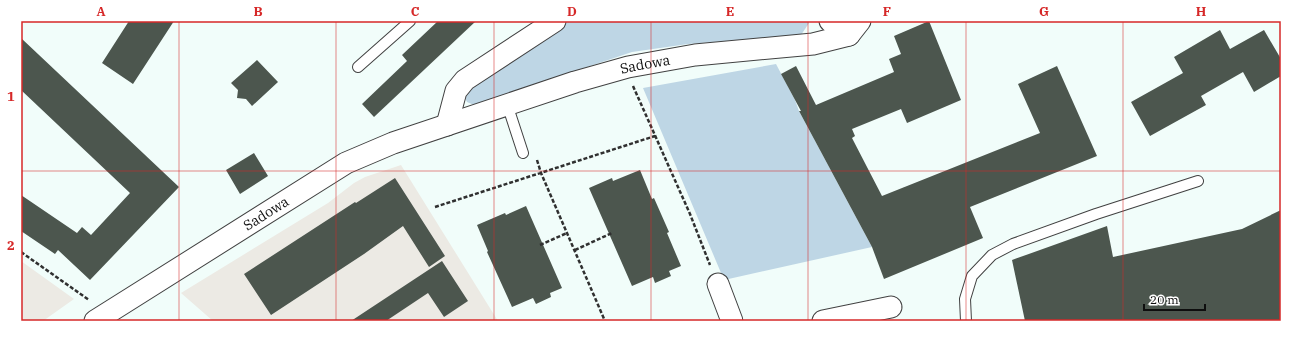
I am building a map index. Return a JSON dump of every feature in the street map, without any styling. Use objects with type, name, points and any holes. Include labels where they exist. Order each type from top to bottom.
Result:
[{"type":"street","points":[[447,125],[456,91],[464,80],[555,21]]},
{"type":"street","name":"Sadowa","points":[[830,21],[855,28]]},
{"type":"street","name":"Sadowa","points":[[106,318],[346,163],[393,143],[575,82],[628,67],[695,55],[813,44],[855,28]]},
{"type":"street","points":[[718,284],[732,321]]},
{"type":"street","points":[[823,321],[891,307]]},
{"type":"lane","points":[[358,67],[410,21]]},
{"type":"lane","points":[[507,104],[523,153]]},
{"type":"lane","points":[[966,321],[965,299],[972,276],[992,255],[1013,244],[1096,214],[1198,181]]},
{"type":"path","points":[[632,85],[690,214],[718,284]]},
{"type":"path","points":[[435,207],[656,136]]},
{"type":"path","points":[[536,157],[541,173],[605,321]]},
{"type":"path","points":[[540,245],[568,233]]},
{"type":"path","points":[[575,250],[612,233]]},
{"type":"path","points":[[21,252],[106,318]]},
{"type":"shaded area","points":[[569,21],[808,21],[809,23],[801,35],[688,44],[632,52],[474,105],[467,102],[464,96],[469,86]]},
{"type":"shaded area","points":[[776,64],[795,100],[799,111],[872,247],[724,280],[643,88]]},
{"type":"shaded area","points":[[401,165],[498,321],[213,321],[181,293],[328,203],[354,183],[365,177]]},
{"type":"shaded area","points":[[21,261],[74,299],[43,321],[21,321]]},
{"type":"building","points":[[129,21],[174,21],[133,84],[102,63]]},
{"type":"building","points":[[438,21],[476,21],[374,117],[362,104],[407,61],[402,55]]},
{"type":"building","points":[[929,21],[961,100],[907,123],[901,109],[852,129],[855,136],[852,138],[882,196],[1040,133],[1018,84],[1057,66],[1097,156],[970,207],[983,238],[884,279],[872,247],[799,111],[801,111],[781,74],[796,66],[816,105],[894,72],[889,59],[901,54],[894,36]]},
{"type":"building","points":[[1220,30],[1230,49],[1264,30],[1281,59],[1281,76],[1254,92],[1243,72],[1201,96],[1206,105],[1150,136],[1131,102],[1183,73],[1174,57]]},
{"type":"building","points":[[21,38],[179,187],[90,280],[58,250],[55,254],[21,231],[21,195],[77,233],[82,227],[91,235],[130,193],[21,90]]},
{"type":"building","points":[[257,60],[278,82],[252,106],[246,99],[237,98],[238,90],[231,83]]},
{"type":"building","points":[[254,153],[268,176],[240,194],[226,170]]},
{"type":"building","points":[[640,170],[652,199],[654,198],[669,232],[667,233],[681,266],[669,271],[671,276],[655,283],[653,277],[632,286],[589,188],[612,178],[613,181]]},
{"type":"building","points":[[395,178],[445,256],[429,267],[403,226],[364,254],[271,315],[244,274],[355,202],[356,203]]},
{"type":"building","points":[[526,206],[562,288],[550,293],[551,297],[536,304],[533,298],[512,307],[487,252],[488,251],[477,225]]},
{"type":"building","points":[[1281,210],[1281,321],[1025,321],[1012,260],[1107,226],[1113,257],[1242,229]]},
{"type":"building","points":[[442,261],[468,301],[444,317],[428,293],[386,321],[351,321]]}]
